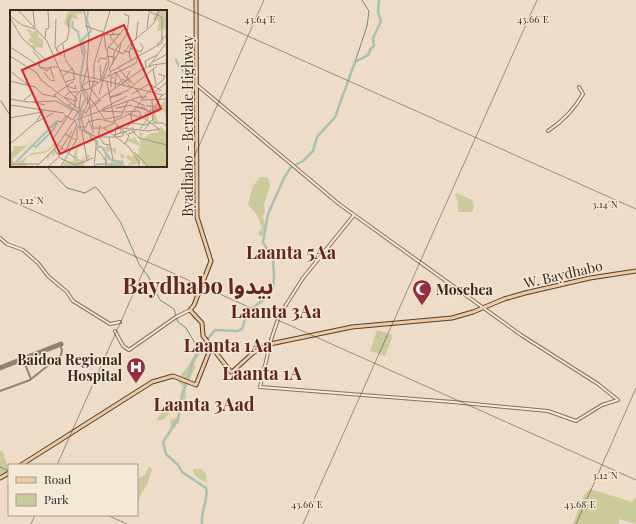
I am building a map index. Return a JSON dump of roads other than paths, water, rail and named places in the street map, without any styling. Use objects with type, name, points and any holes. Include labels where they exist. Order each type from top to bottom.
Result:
[{"type":"main road","name":"Byadhabo - Berdale Highway","points":[[190,310],[194,305],[211,261],[197,216],[196,0]]},
{"type":"main road","name":"W. Baydhabo","points":[[211,347],[231,372],[254,352],[270,344],[352,327],[452,318],[496,302],[590,278],[636,271]]},
{"type":"main road","points":[[23,464],[152,382],[168,376],[175,376],[196,385],[211,347],[204,337],[202,323],[190,310]]},
{"type":"street","points":[[197,85],[354,215],[521,335],[598,384],[618,400],[602,406],[576,421],[548,411],[260,387],[270,344],[279,316],[304,278],[354,215]]},
{"type":"street","points":[[548,131],[565,119],[572,111],[583,94],[579,87]]},
{"type":"street","points":[[0,238],[7,244],[23,250],[38,263],[45,274],[67,292],[73,301],[110,324],[120,322]]},
{"type":"street","points":[[115,331],[124,346],[129,350],[176,317],[190,310]]},
{"type":"waterway","points":[[355,62],[367,26],[369,11],[362,0]]},
{"type":"waterway","points":[[202,524],[202,515],[207,492],[206,488],[182,472],[178,465],[166,454],[163,442],[178,419],[182,396],[193,361],[201,347],[215,330],[237,331],[242,329],[247,312],[270,295],[273,288],[274,277],[273,259],[263,242],[268,214],[284,178],[291,167],[303,161],[313,151],[317,137],[335,117],[355,62],[368,55],[371,48],[374,46],[373,38],[381,21],[378,12],[379,0]]},
{"type":"waterway","points":[[176,60],[192,83],[192,94]]},
{"type":"waterway","points":[[1,101],[10,115]]},
{"type":"waterway","points":[[47,167],[67,188],[85,193],[95,187],[98,189],[121,223],[139,264],[148,276],[160,300],[174,309],[178,322],[186,328],[199,350]]},
{"type":"place","name":"Moschea","points":[[422,306]]},
{"type":"place","name":"Baidoa Regional Hospital","points":[[136,384]]},
{"type":"district","name":"Laanta 5Aa","points":[[291,252]]},
{"type":"district","name":"Baydhabo بيدوا","points":[[198,285]]},
{"type":"district","name":"Laanta 3Aa","points":[[276,311]]},
{"type":"district","name":"Laanta 1Aa","points":[[228,345]]},
{"type":"district","name":"Laanta 1A","points":[[262,373]]},
{"type":"district","name":"Laanta 3Aad","points":[[204,404]]}]
